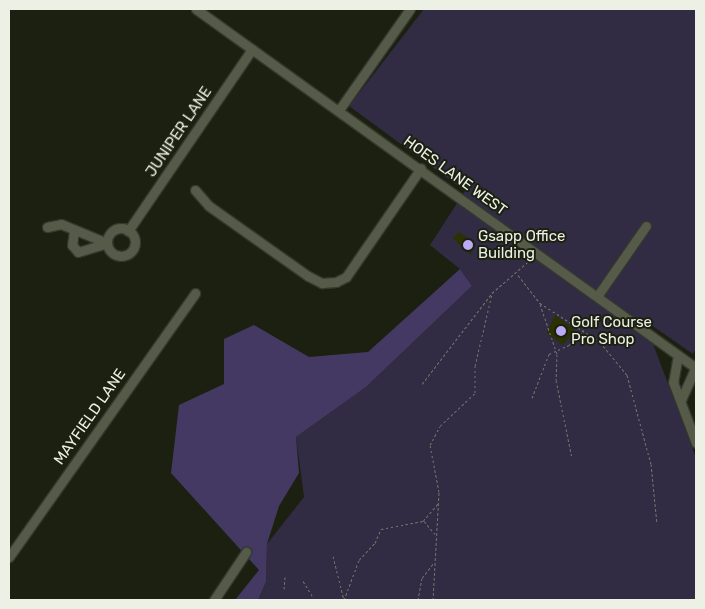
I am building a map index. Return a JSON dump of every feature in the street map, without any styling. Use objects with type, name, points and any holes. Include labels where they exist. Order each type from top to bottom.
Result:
[{"type":"street","name":"HOES LANE WEST","points":[[196,9],[207,12],[252,48],[598,295],[696,368]]},
{"type":"street","points":[[339,110],[410,9]]},
{"type":"street","name":"JUNIPER LANE","points":[[128,231],[252,48]]},
{"type":"street","points":[[195,190],[209,206],[308,276],[322,283],[336,282],[346,277],[421,168]]},
{"type":"street","points":[[47,227],[61,224],[74,231],[107,243],[114,254],[129,254],[135,241],[128,231],[112,232],[107,243],[78,252],[72,245],[74,231]]},
{"type":"street","points":[[598,295],[646,226]]},
{"type":"street","name":"MAYFIELD LANE","points":[[9,557],[195,293]]},
{"type":"street","points":[[678,355],[672,382],[696,443]]},
{"type":"street","points":[[681,401],[696,368]]},
{"type":"street","points":[[214,600],[246,552]]},
{"type":"path","points":[[422,384],[492,294],[518,275],[537,252]]},
{"type":"path","points":[[518,275],[540,303],[584,330],[606,347],[627,375],[651,464],[657,524]]},
{"type":"path","points":[[433,600],[433,564],[439,501],[430,445],[440,426],[475,393],[475,366],[492,294]]},
{"type":"path","points":[[540,303],[546,332],[556,350],[559,396],[569,428],[572,458]]},
{"type":"path","points":[[532,398],[546,358],[556,350],[577,339],[584,330]]},
{"type":"path","points":[[344,600],[359,560],[375,543],[381,529],[423,521],[430,517],[439,501]]},
{"type":"path","points":[[423,521],[432,526],[435,535]]},
{"type":"path","points":[[333,556],[344,600]]},
{"type":"path","points":[[418,600],[422,578],[433,564]]},
{"type":"path","points":[[284,589],[285,577]]},
{"type":"path","points":[[303,581],[315,600]]},
{"type":"shaded area","points":[[424,9],[696,9],[696,348],[693,354],[644,320],[696,458],[696,600],[258,600],[266,582],[267,544],[304,497],[296,437],[366,387],[472,286],[460,269],[430,245],[465,191],[349,106]]},
{"type":"shaded area","points":[[460,269],[472,286],[366,387],[296,437],[299,473],[279,506],[267,544],[266,582],[258,600],[235,600],[259,570],[171,473],[179,405],[224,384],[224,339],[254,325],[309,357],[368,352]]},
{"type":"building","name":"Gsapp Office Building","points":[[459,232],[476,244],[470,255],[453,238]]},
{"type":"building","name":"Golf Course Pro Shop","points":[[555,315],[575,330],[563,345],[547,333]]},
{"type":"place","name":"Gsapp Office Building","points":[[468,245]]},
{"type":"place","name":"Golf Course Pro Shop","points":[[561,331]]}]
